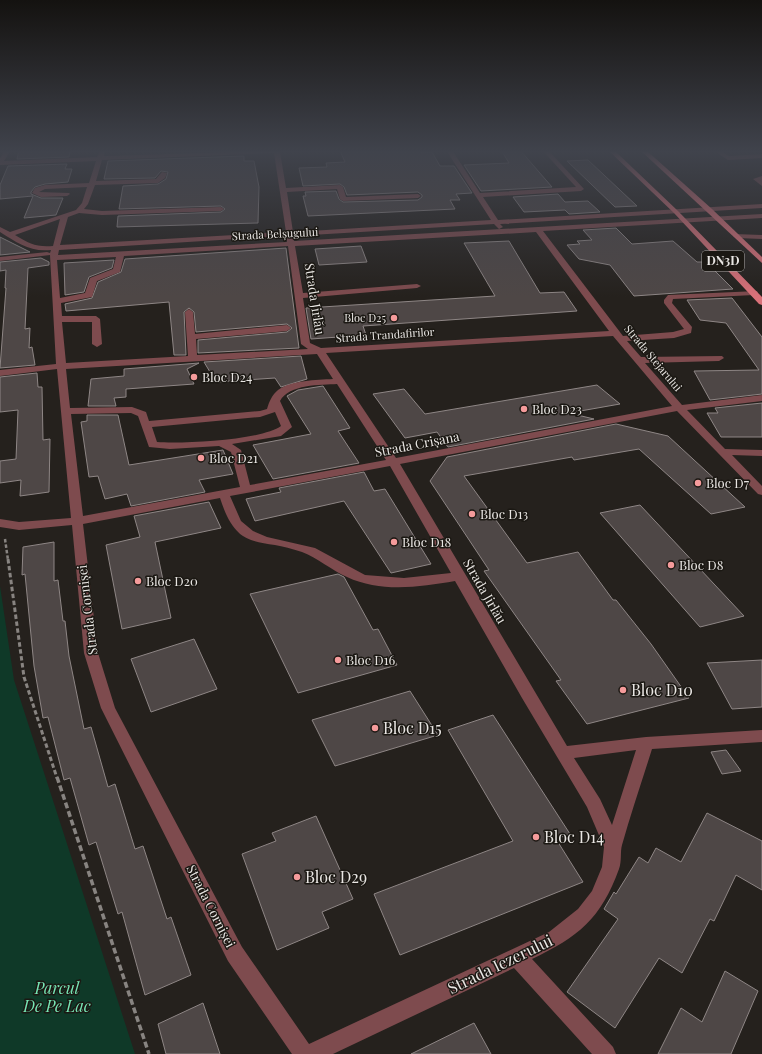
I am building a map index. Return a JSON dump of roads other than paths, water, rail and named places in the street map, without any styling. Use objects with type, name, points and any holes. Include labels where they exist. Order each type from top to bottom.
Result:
[{"type":"main road","name":"DN3D","points":[[663,199],[762,302]]},
{"type":"main road","name":"DN3D","points":[[698,199],[762,261]]},
{"type":"street","points":[[8,235],[78,211],[85,204],[87,199]]},
{"type":"street","name":"Strada Jirlău","points":[[285,199],[306,344],[320,351],[394,463],[527,694],[594,804],[614,847]]},
{"type":"street","points":[[481,199],[502,231]]},
{"type":"street","name":"Strada Belșugului","points":[[55,253],[121,254],[496,222],[762,206]]},
{"type":"street","points":[[78,211],[102,213],[221,209]]},
{"type":"street","points":[[55,253],[65,216]]},
{"type":"street","name":"Strada Belșugului","points":[[55,253],[290,239],[502,231],[762,216]]},
{"type":"street","points":[[0,229],[28,246],[55,253]]},
{"type":"street","name":"Strada Stejarului","points":[[538,229],[618,336],[638,360],[679,408],[762,492]]},
{"type":"street","points":[[737,236],[762,237]]},
{"type":"street","points":[[0,259],[55,253]]},
{"type":"street","name":"Strada Cornișei","points":[[55,253],[56,301],[90,653],[108,708],[235,954],[304,1054]]},
{"type":"street","points":[[56,301],[88,296],[93,280],[118,270],[121,254]]},
{"type":"street","points":[[300,296],[417,286]]},
{"type":"street","name":"Strada Trandafirilor","points":[[0,373],[62,366],[193,358],[618,336],[674,335],[688,331],[685,323],[668,303],[668,300],[671,297],[754,293]]},
{"type":"street","points":[[189,312],[193,358]]},
{"type":"street","points":[[58,319],[96,319],[97,344]]},
{"type":"street","points":[[191,337],[287,328]]},
{"type":"street","points":[[638,360],[719,358]]},
{"type":"street","points":[[146,424],[260,414],[271,411],[278,396],[290,388],[316,382],[340,381]]},
{"type":"street","name":"Strada Crișana","points":[[2,524],[19,526],[78,520],[394,463],[679,408],[762,398]]},
{"type":"street","points":[[66,411],[132,410],[142,414],[154,445],[170,446],[220,443],[277,434],[284,431],[287,427],[276,402]]},
{"type":"street","points":[[220,443],[236,450],[246,490]]},
{"type":"street","points":[[723,452],[762,453]]},
{"type":"street","points":[[224,494],[233,517],[241,529],[265,540],[311,551],[352,575],[375,581],[421,583],[459,576]]},
{"type":"street","points":[[564,753],[646,743],[762,736]]},
{"type":"street","name":"Strada Iezerului","points":[[311,1054],[556,938],[584,915],[598,897],[611,867],[614,847],[646,743]]},
{"type":"street","points":[[516,956],[606,1054]]},
{"type":"place","name":"Bloc D25","points":[[394,318]]},
{"type":"place","name":"Bloc D24","points":[[194,377]]},
{"type":"place","name":"Bloc D23","points":[[524,409]]},
{"type":"place","name":"Bloc D21","points":[[201,458]]},
{"type":"place","name":"Bloc D7","points":[[698,483]]},
{"type":"place","name":"Bloc D13","points":[[472,514]]},
{"type":"place","name":"Bloc D18","points":[[394,542]]},
{"type":"place","name":"Bloc D8","points":[[671,565]]},
{"type":"place","name":"Bloc D20","points":[[138,581]]},
{"type":"place","name":"Bloc D16","points":[[338,660]]},
{"type":"place","name":"Bloc D10","points":[[623,690]]},
{"type":"place","name":"Bloc D15","points":[[375,728]]},
{"type":"place","name":"Bloc D14","points":[[536,837]]},
{"type":"place","name":"Bloc D29","points":[[297,877]]},
{"type":"park label","name":"Parcul De Pe Lac","points":[[57,997]]}]
